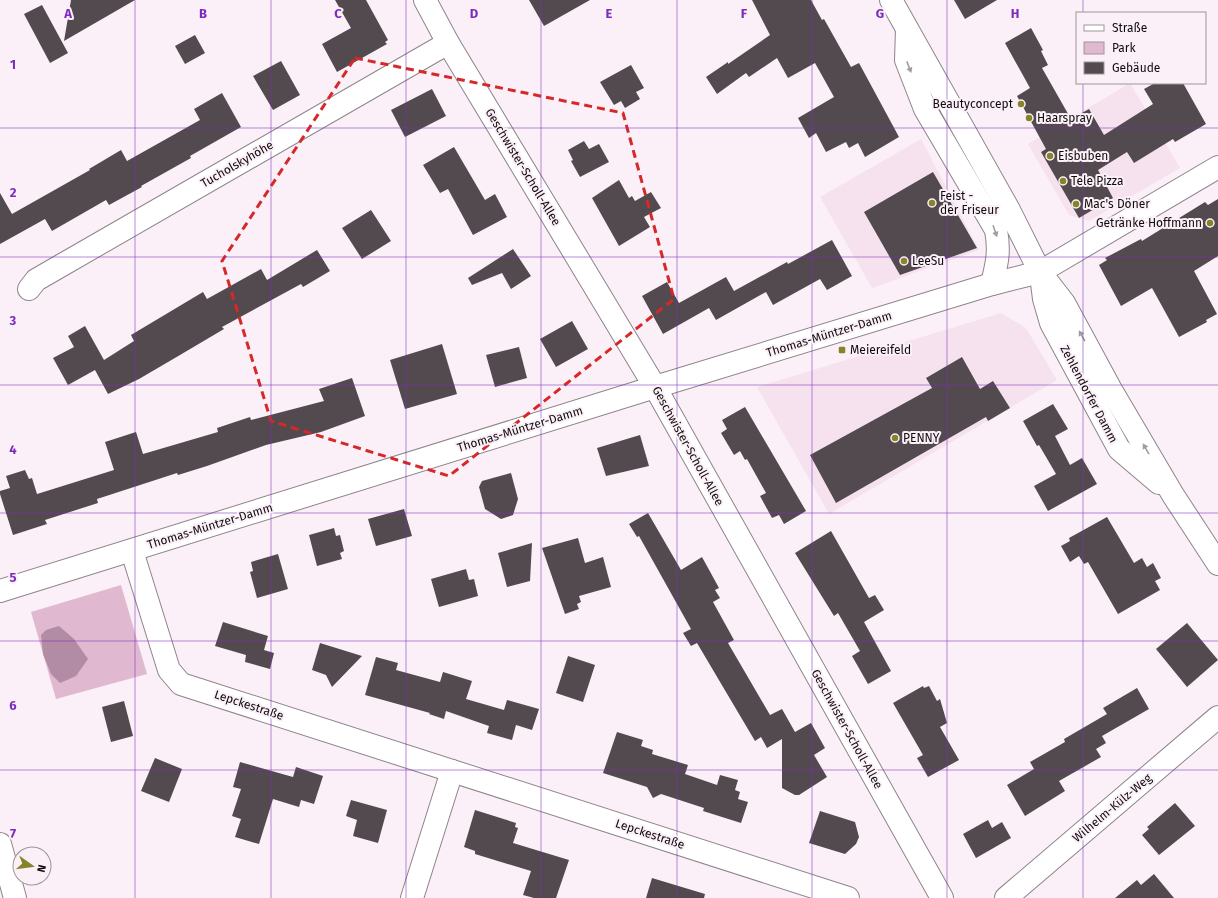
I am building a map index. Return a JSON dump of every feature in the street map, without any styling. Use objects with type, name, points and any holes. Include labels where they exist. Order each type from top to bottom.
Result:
[{"type":"street","name":"Geschwister-Scholl-Allee","points":[[425,0],[448,43],[655,387],[942,898]]},
{"type":"street","name":"Zehlendorfer Damm","points":[[891,0],[1009,210],[1040,272],[1064,303],[1110,388],[1173,495],[1218,564]]},
{"type":"street","points":[[907,29],[906,60],[925,109],[996,230],[999,258],[992,284]]},
{"type":"street","name":"Tucholskyhöhe","points":[[29,289],[36,280],[448,43]]},
{"type":"street","points":[[1040,272],[1218,167]]},
{"type":"street","name":"Thomas-Müntzer-Damm","points":[[0,591],[655,387],[992,284],[1040,272]]},
{"type":"street","name":"Lepckestraße","points":[[132,551],[169,670],[181,684],[848,898]]},
{"type":"street","name":"Wilhelm-Külz-Weg","points":[[1006,898],[1218,717]]},
{"type":"street","points":[[412,898],[452,771]]},
{"type":"street","points":[[0,844],[15,898]]},
{"type":"highlighted area","points":[[355,58],[623,113],[674,299],[449,476],[271,421],[222,261]]},
{"type":"shaded area","points":[[1131,84],[1180,168],[1089,221],[1069,215],[1028,144]]},
{"type":"shaded area","points":[[921,139],[979,250],[872,288],[820,197]]},
{"type":"shaded area","points":[[1001,313],[1026,328],[1057,380],[829,514],[757,387]]},
{"type":"shaded area","points":[[59,626],[74,639],[88,659],[76,676],[60,683],[51,674],[43,654],[41,635],[46,630]]},
{"type":"green space","points":[[121,585],[147,674],[56,699],[31,612]]},
{"type":"building","points":[[71,0],[135,0],[64,41]]},
{"type":"building","points":[[335,0],[366,0],[388,40],[385,42],[387,44],[337,72],[322,44],[351,28]]},
{"type":"building","points":[[529,0],[590,0],[544,26]]},
{"type":"building","points":[[752,0],[811,0],[822,20],[824,19],[851,67],[859,63],[899,137],[865,157],[858,143],[849,148],[846,142],[826,152],[816,133],[809,138],[798,118],[834,97],[815,63],[788,78],[777,58],[749,77],[746,73],[717,94],[706,77],[728,62],[728,64],[770,35]]},
{"type":"building","points":[[954,0],[997,0],[965,19]]},
{"type":"building","points":[[42,5],[68,53],[50,63],[24,14]]},
{"type":"building","points":[[1031,28],[1043,50],[1041,51],[1048,65],[1042,68],[1071,119],[1089,109],[1104,135],[1153,104],[1144,89],[1153,84],[1184,84],[1206,124],[1175,142],[1173,139],[1134,163],[1127,152],[1098,170],[1113,198],[1079,218],[1041,152],[1046,149],[1017,96],[1030,88],[1005,43]]},
{"type":"building","points":[[195,35],[205,53],[185,64],[175,46]]},
{"type":"building","points":[[281,61],[300,95],[273,110],[253,76]]},
{"type":"building","points":[[631,65],[644,88],[636,92],[640,99],[625,108],[621,101],[614,105],[600,82]]},
{"type":"building","points":[[432,89],[446,116],[405,137],[391,110]]},
{"type":"building","points":[[222,93],[241,127],[190,156],[191,158],[141,186],[142,187],[109,205],[106,200],[52,231],[45,219],[0,244],[0,193],[12,214],[90,170],[89,169],[121,150],[127,161],[200,120],[194,109]]},
{"type":"building","points":[[584,141],[589,149],[599,144],[609,162],[580,177],[571,161],[573,160],[568,150]]},
{"type":"building","points":[[454,147],[485,200],[495,194],[507,217],[473,235],[448,189],[440,193],[423,165]]},
{"type":"building","points":[[933,172],[977,248],[900,275],[864,212]]},
{"type":"building","points":[[619,180],[629,198],[632,196],[635,201],[651,192],[661,208],[644,217],[650,227],[619,246],[592,198]]},
{"type":"building","points":[[1218,199],[1218,256],[1194,271],[1217,314],[1206,320],[1207,322],[1179,337],[1152,288],[1121,306],[1099,265],[1107,260],[1105,258],[1141,239],[1142,241],[1205,202],[1208,205]]},
{"type":"building","points":[[371,210],[391,241],[362,259],[342,228]]},
{"type":"building","points":[[832,240],[852,276],[827,290],[820,279],[773,305],[766,292],[716,320],[709,308],[663,334],[642,296],[667,282],[679,303],[726,277],[734,291],[787,262],[788,264]]},
{"type":"building","points":[[513,249],[531,276],[511,289],[502,273],[472,285],[468,278]]},
{"type":"building","points":[[317,250],[330,271],[303,287],[301,284],[222,327],[224,329],[180,355],[139,379],[108,394],[95,370],[68,385],[53,358],[74,347],[68,336],[85,326],[104,360],[134,341],[131,335],[203,292],[207,299],[261,269],[267,280]]},
{"type":"building","points":[[572,321],[588,349],[556,367],[540,339]]},
{"type":"building","points":[[442,344],[457,394],[405,409],[390,360]]},
{"type":"building","points":[[519,347],[527,378],[495,387],[486,355]]},
{"type":"building","name":"PENNY","points":[[962,357],[980,389],[993,381],[1010,408],[988,421],[986,417],[836,503],[810,455],[932,388],[926,378]]},
{"type":"building","points":[[352,378],[365,416],[321,432],[266,445],[207,466],[178,475],[177,473],[97,499],[98,503],[45,520],[47,524],[13,535],[0,494],[0,491],[10,488],[6,476],[25,470],[29,479],[32,478],[37,494],[114,470],[105,442],[136,432],[143,454],[218,432],[217,428],[250,417],[251,420],[324,401],[319,389]]},
{"type":"building","points":[[1053,404],[1068,429],[1055,436],[1070,465],[1082,458],[1097,484],[1048,511],[1034,486],[1056,474],[1039,445],[1037,446],[1023,421]]},
{"type":"building","points":[[745,407],[806,511],[784,524],[779,515],[772,518],[760,496],[766,493],[747,459],[745,460],[740,451],[734,455],[721,433],[727,429],[722,420]]},
{"type":"building","points":[[640,435],[649,466],[606,476],[597,448]]},
{"type":"building","points":[[511,473],[518,499],[513,515],[501,519],[485,509],[479,487],[482,481]]},
{"type":"building","points":[[404,509],[412,536],[376,546],[368,519]]},
{"type":"building","points":[[648,513],[681,570],[702,557],[719,588],[715,590],[720,598],[713,602],[734,640],[728,643],[770,715],[782,709],[795,732],[811,723],[825,748],[814,755],[827,777],[799,795],[795,795],[782,788],[782,739],[767,748],[761,737],[755,741],[697,643],[691,646],[683,633],[691,629],[639,536],[637,537],[629,524]]},
{"type":"building","points":[[1107,517],[1134,563],[1142,558],[1147,567],[1153,563],[1161,578],[1155,581],[1160,590],[1118,614],[1088,562],[1084,564],[1079,556],[1070,562],[1061,546],[1070,541],[1069,538]]},
{"type":"building","points":[[334,528],[336,536],[340,535],[344,551],[340,553],[342,559],[317,566],[309,535]]},
{"type":"building","points":[[831,531],[869,598],[875,595],[884,610],[864,622],[891,671],[868,684],[852,656],[860,651],[838,613],[834,616],[795,553]]},
{"type":"building","points":[[578,538],[585,563],[603,557],[611,587],[579,596],[581,602],[577,604],[579,609],[565,614],[542,548]]},
{"type":"building","points":[[532,543],[530,581],[507,587],[498,553]]},
{"type":"building","points":[[278,554],[288,589],[257,598],[250,572],[253,571],[251,562]]},
{"type":"building","points":[[466,569],[469,580],[474,579],[478,596],[439,607],[431,579]]},
{"type":"building","points":[[223,622],[268,636],[264,650],[274,653],[270,669],[245,662],[246,655],[215,646]]},
{"type":"building","points":[[1187,623],[1218,660],[1187,687],[1156,649]]},
{"type":"building","points":[[320,643],[362,656],[332,687],[326,675],[312,670]]},
{"type":"building","points":[[568,656],[595,665],[583,702],[556,693]]},
{"type":"building","points":[[376,657],[398,663],[396,670],[440,682],[443,672],[472,681],[466,699],[504,710],[507,700],[539,709],[532,730],[516,725],[512,740],[487,733],[489,726],[446,711],[444,719],[429,714],[430,713],[365,695]]},
{"type":"building","points":[[923,686],[924,688],[929,686],[937,701],[940,699],[947,723],[940,727],[959,760],[928,777],[917,758],[923,755],[893,703]]},
{"type":"building","points":[[1137,688],[1149,709],[1102,736],[1106,743],[1096,749],[1101,757],[1059,781],[1065,791],[1025,816],[1007,785],[1034,769],[1030,762],[1065,742],[1064,739],[1107,714],[1103,708]]},
{"type":"building","points":[[124,701],[133,736],[111,742],[102,707]]},
{"type":"building","points":[[617,732],[643,740],[641,746],[653,750],[652,754],[688,765],[685,774],[717,785],[720,775],[738,780],[735,790],[740,792],[738,799],[748,802],[741,823],[703,811],[704,808],[661,794],[653,798],[647,787],[603,773]]},
{"type":"building","points":[[155,758],[182,769],[169,802],[141,791]]},
{"type":"building","points":[[240,762],[293,777],[296,767],[323,776],[314,804],[301,800],[299,807],[273,799],[259,844],[235,837],[241,819],[232,816],[241,789],[233,787]]},
{"type":"building","points":[[351,800],[387,810],[378,843],[353,836],[357,820],[346,816]]},
{"type":"building","points":[[1175,803],[1195,826],[1159,855],[1142,835],[1149,829],[1147,827]]},
{"type":"building","points":[[475,810],[516,823],[515,827],[518,828],[513,843],[569,860],[556,898],[534,898],[523,895],[531,871],[475,854],[475,851],[464,847]]},
{"type":"building","points":[[820,811],[855,822],[859,837],[856,844],[845,854],[809,843]]},
{"type":"building","points":[[988,820],[992,828],[1002,822],[1011,838],[976,858],[963,834]]},
{"type":"building","points":[[1154,874],[1174,898],[1115,898],[1137,880],[1141,885]]},
{"type":"building","points":[[652,878],[705,894],[704,898],[646,898]]},
{"type":"place","name":"Beautyconcept","points":[[1021,104]]},
{"type":"place","name":"Haarspray","points":[[1029,118]]},
{"type":"place","name":"Eisbuben","points":[[1050,156]]},
{"type":"place","name":"Tele Pizza","points":[[1063,181]]},
{"type":"place","name":"Feist - der Friseur","points":[[932,203]]},
{"type":"place","name":"Mac's Döner","points":[[1076,204]]},
{"type":"place","name":"Getränke Hoffmann","points":[[1210,223]]},
{"type":"place","name":"LeeSu","points":[[904,261]]},
{"type":"place","name":"Meiereifeld","points":[[842,350]]},
{"type":"place","name":"PENNY","points":[[895,438]]}]
